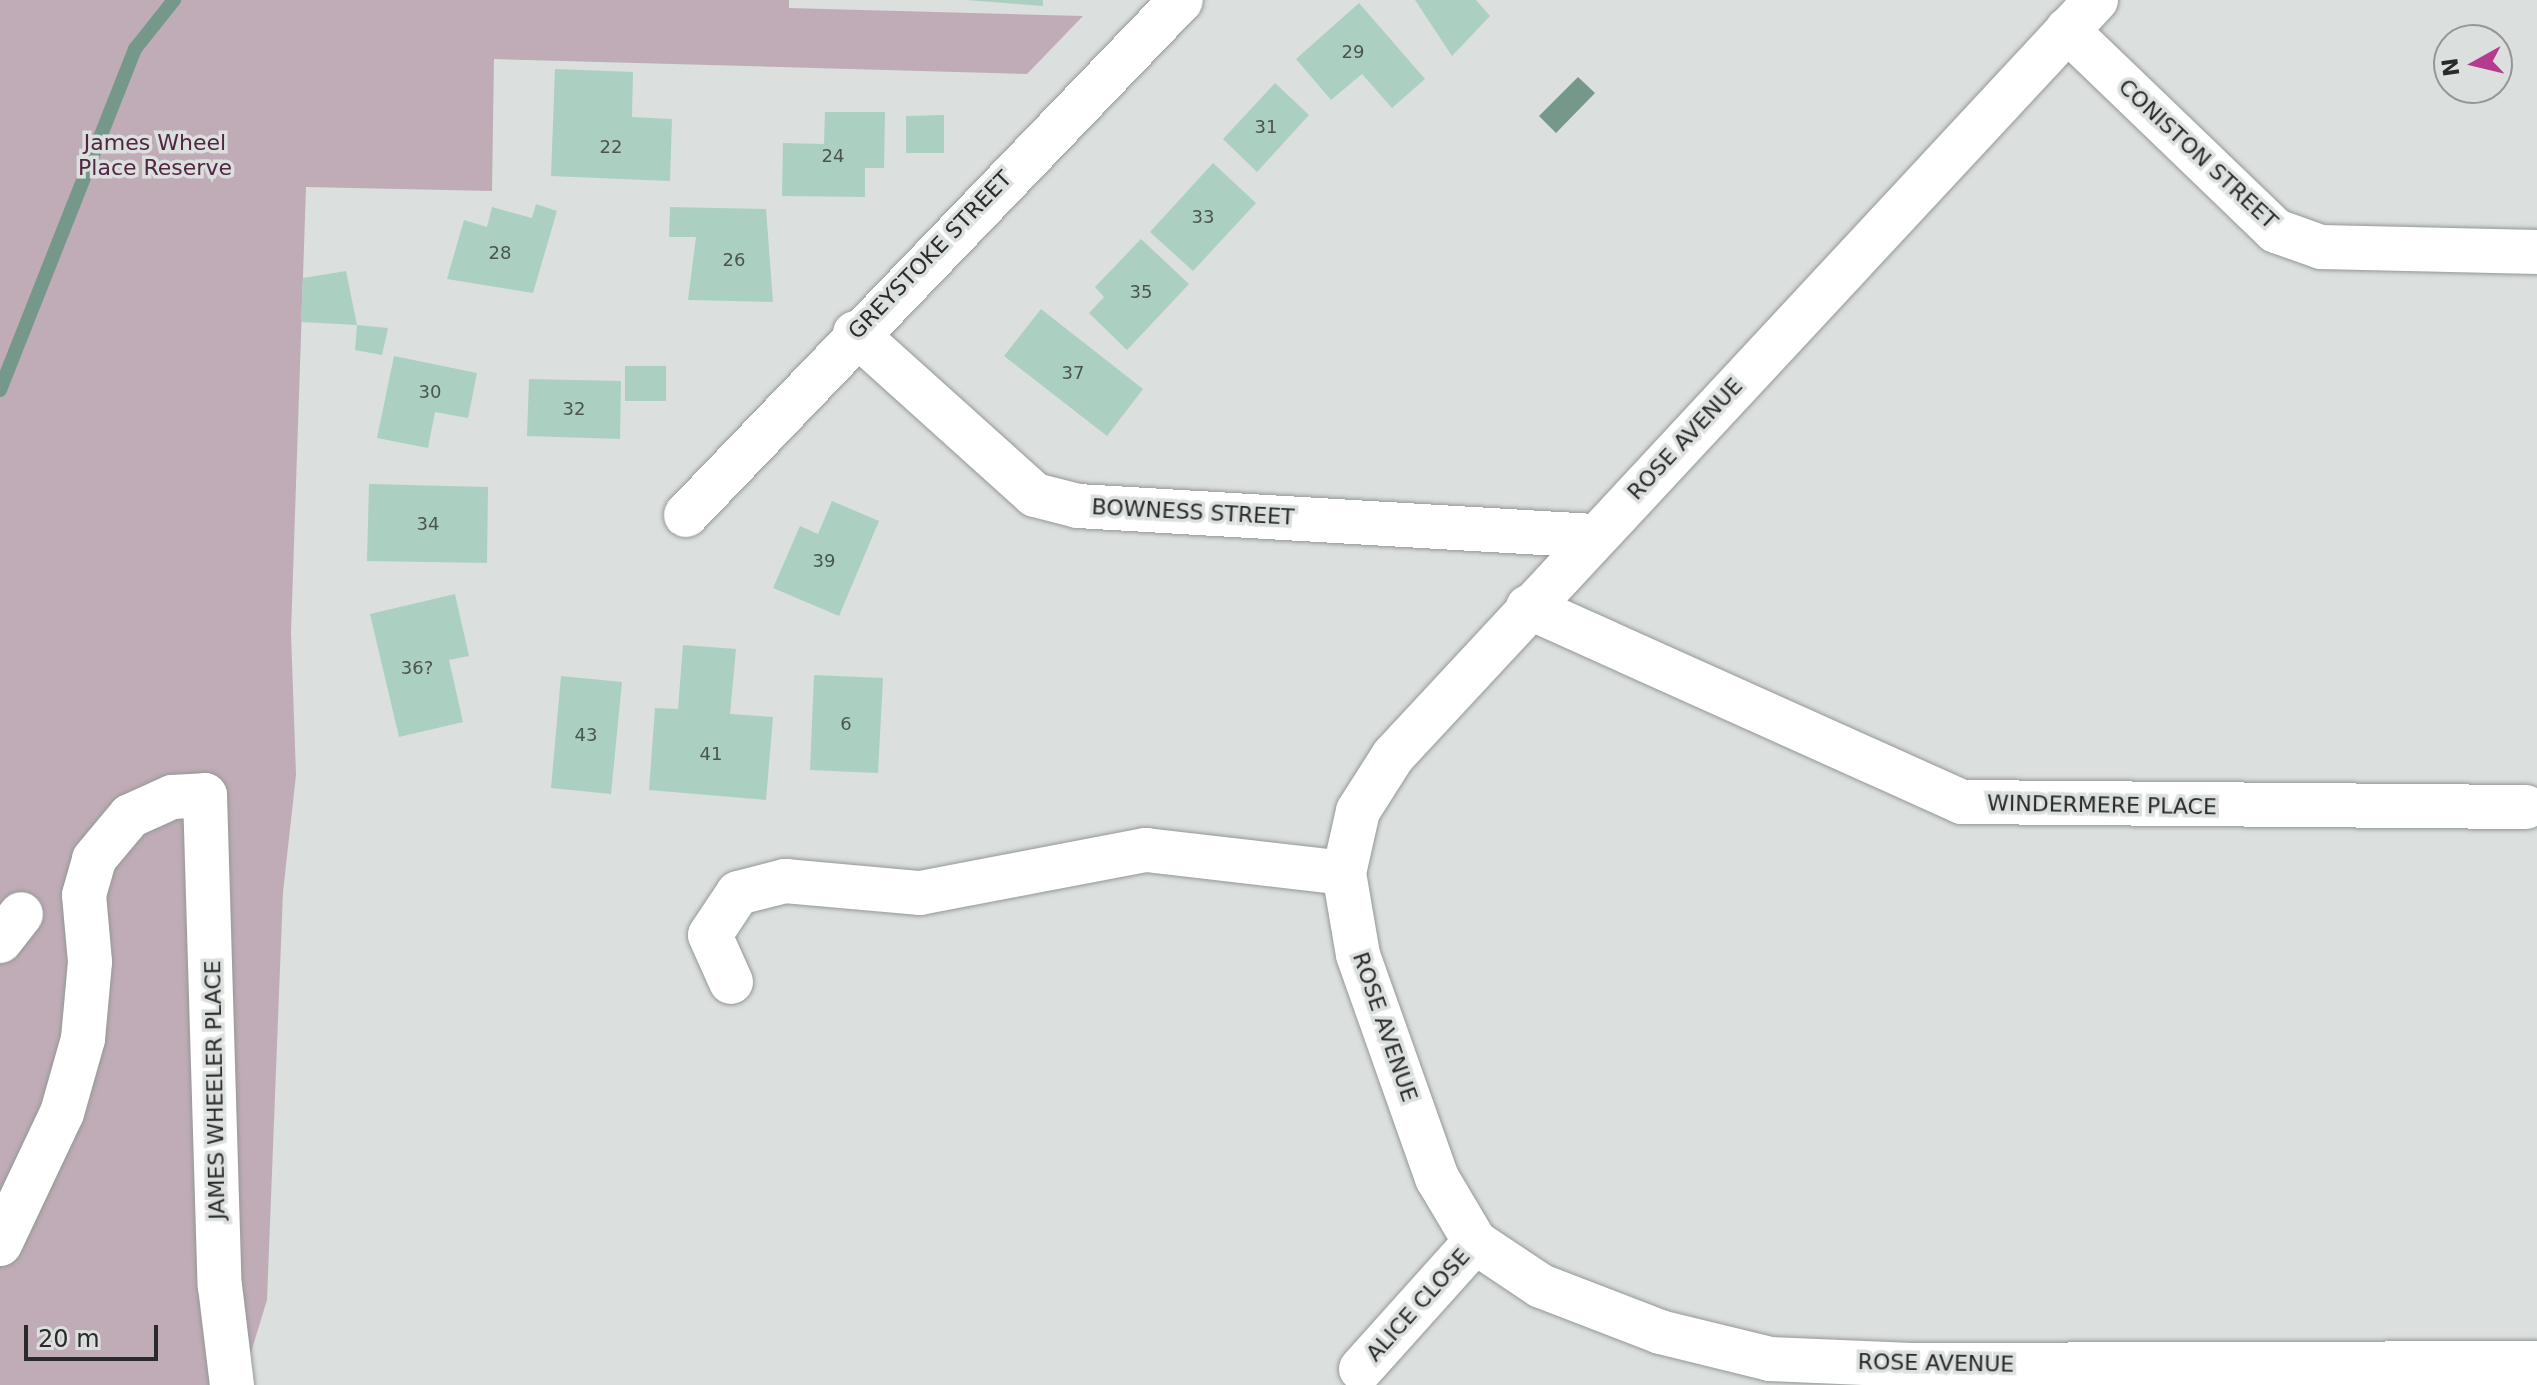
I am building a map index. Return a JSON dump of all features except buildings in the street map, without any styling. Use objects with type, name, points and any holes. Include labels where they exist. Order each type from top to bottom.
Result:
[{"type":"street","name":"GREYSTOKE STREET","points":[[686,515],[855,333],[1181,0]]},
{"type":"street","name":"CONISTON STREET","points":[[2082,15],[2276,231],[2321,247],[2537,252]]},
{"type":"street","name":"ROSE AVENUE","points":[[2082,15],[1594,536],[1393,756],[1358,811],[1344,873],[1363,970],[1437,1178],[1475,1242],[1541,1286],[1660,1332],[1838,1373],[2537,1363]]},
{"type":"street","name":"BOWNESS STREET","points":[[855,333],[1035,495],[1078,506],[1594,536]]},
{"type":"street","name":"WINDERMERE PLACE","points":[[1528,607],[1962,802],[2526,807]]},
{"type":"street","name":"JAMES WHEELER PLACE","points":[[0,1244],[62,1113],[83,1039],[90,962],[84,895],[94,859],[130,816],[172,797],[205,795],[220,1286],[232,1385]]},
{"type":"street","points":[[731,982],[710,935],[738,893],[785,881],[920,893],[1146,850],[1344,873]]},
{"type":"street","name":"ALICE CLOSE","points":[[1361,1369],[1475,1242]]},
{"type":"green space","name":"James Wheel Place Reserve","points":[[0,0],[789,0],[789,8],[1083,16],[1027,74],[494,59],[492,191],[306,187],[291,633],[296,775],[283,892],[267,1300],[241,1385],[0,1385]]},
{"type":"shaded area","points":[[1578,77],[1595,93],[1556,133],[1539,116]]},
{"type":"waterway","points":[[0,390],[135,49],[174,0]]}]
